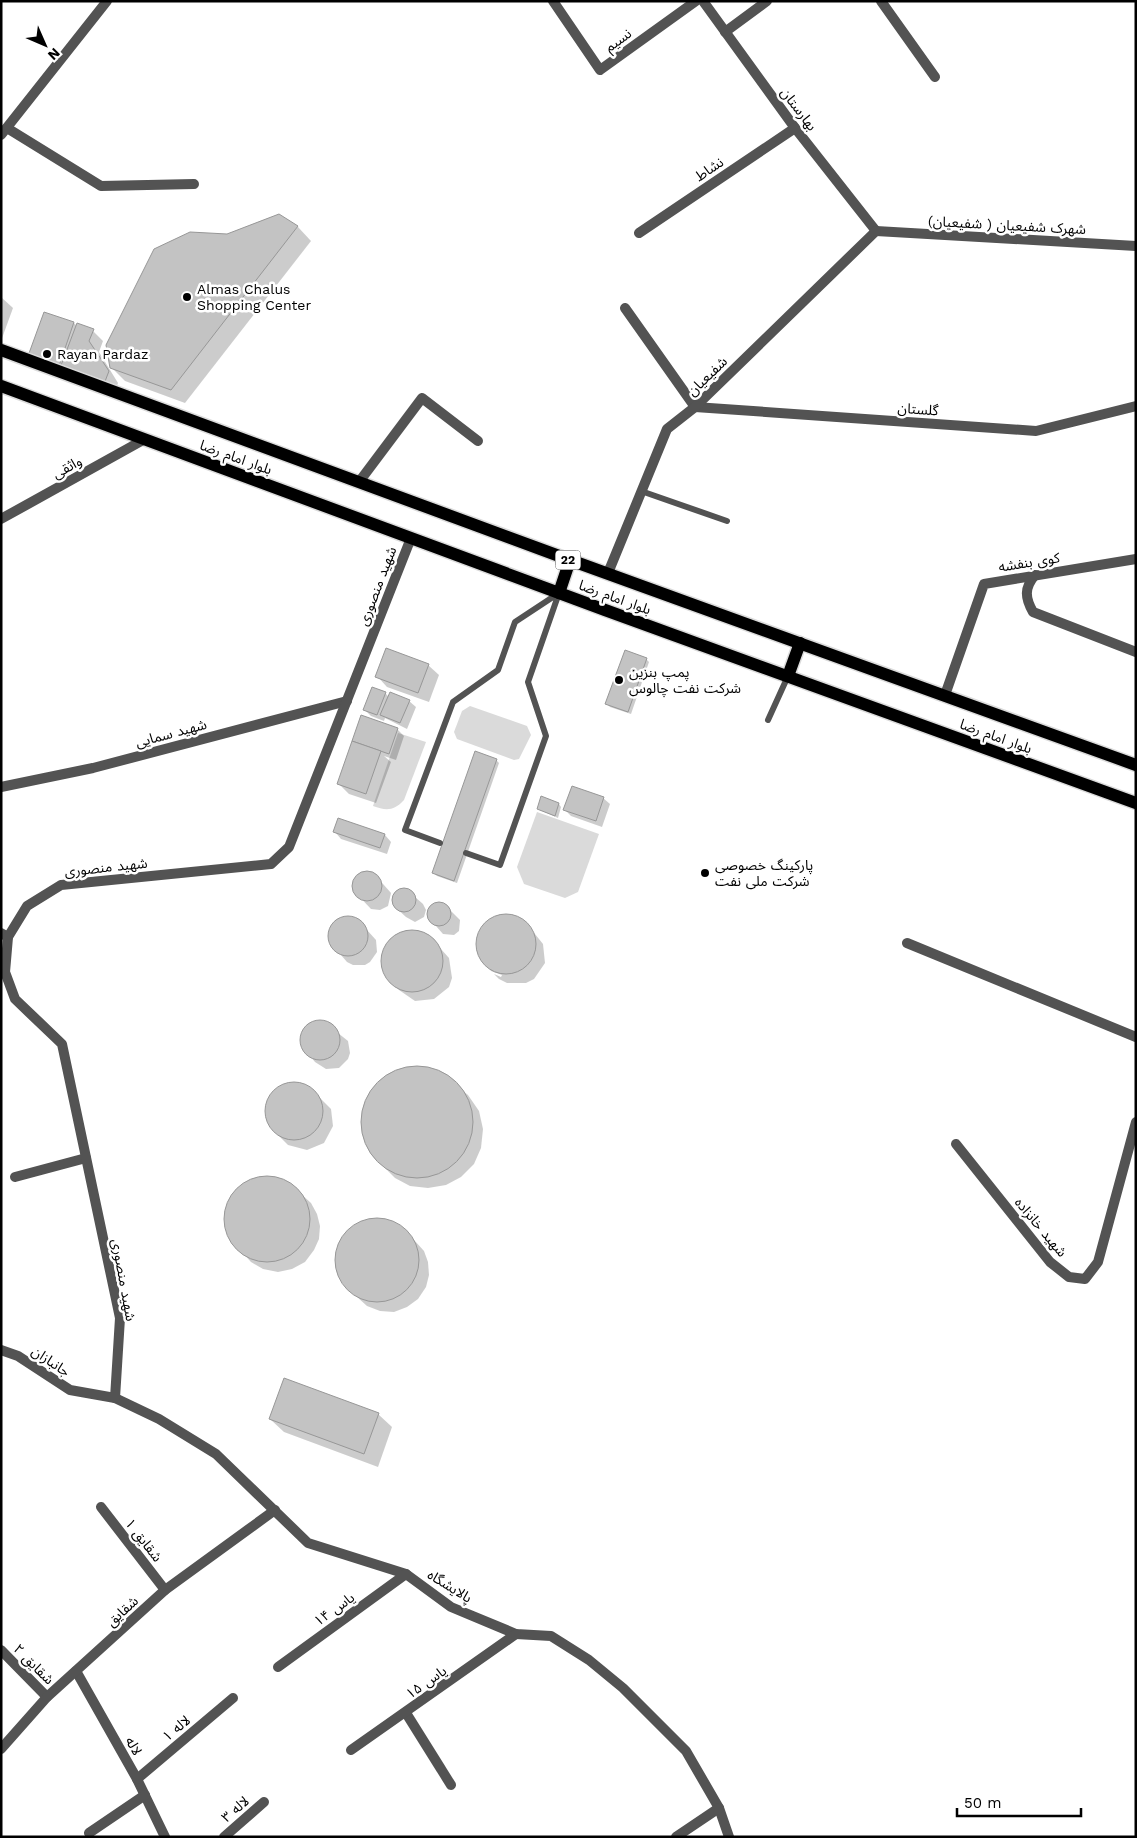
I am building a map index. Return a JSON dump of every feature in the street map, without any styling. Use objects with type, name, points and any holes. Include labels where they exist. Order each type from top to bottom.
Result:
[{"type":"main road","name":"بلوار امام رضا","points":[[1,350],[570,560],[1136,765]]},
{"type":"main road","name":"بلوار امام رضا","points":[[1,386],[1136,804]]},
{"type":"main road","points":[[559,593],[570,560]]},
{"type":"main road","points":[[788,676],[800,643]]},
{"type":"street","points":[[107,1],[4,132],[101,186],[194,184]]},
{"type":"street","name":"نسیم","points":[[553,1],[600,70],[696,1]]},
{"type":"street","name":"بهارستان","points":[[703,1],[795,128],[876,231]]},
{"type":"street","points":[[725,32],[767,1]]},
{"type":"street","points":[[881,1],[935,77]]},
{"type":"street","name":"نشاط","points":[[639,232],[795,128]]},
{"type":"street","name":"شهرک شفیعیان ( شفیعیان)","points":[[876,231],[1136,246]]},
{"type":"street","name":"شفیعیان","points":[[608,573],[667,430],[695,407],[876,231]]},
{"type":"street","points":[[625,308],[695,407]]},
{"type":"street","points":[[359,482],[422,398],[478,441]]},
{"type":"street","name":"گلستان","points":[[695,407],[1036,431],[1136,406]]},
{"type":"street","name":"واثقی","points":[[1,519],[145,440]]},
{"type":"street","name":"شهید منصوری","points":[[114,1398],[120,1318],[62,1044],[16,999],[5,972],[5,935],[26,906],[61,885],[271,864],[289,847],[410,538]]},
{"type":"street","name":"کوی بنفشه","points":[[944,695],[984,584],[1136,559]]},
{"type":"street","points":[[1035,575],[1027,584],[1026,600],[1033,612],[1136,652]]},
{"type":"street","name":"شهید سمایی","points":[[1,787],[93,768],[347,701]]},
{"type":"street","points":[[907,943],[1136,1037]]},
{"type":"street","name":"شهید خانزاده","points":[[956,1144],[1050,1262],[1069,1277],[1085,1279],[1098,1262],[1136,1122]]},
{"type":"street","points":[[16,1177],[86,1158]]},
{"type":"street","name":"جانبازان","points":[[1,1350],[18,1356],[70,1390],[114,1398]]},
{"type":"street","name":"پالایشگاه","points":[[114,1398],[159,1419],[216,1454],[308,1543],[406,1574],[452,1607],[516,1634],[551,1636],[589,1660],[623,1688],[686,1751],[720,1808],[729,1837]]},
{"type":"street","name":"شقایق ۱","points":[[101,1507],[165,1590]]},
{"type":"street","name":"شقایق","points":[[2,1746],[47,1697],[165,1590],[275,1510]]},
{"type":"street","name":"یاس ۱۴","points":[[278,1667],[406,1574]]},
{"type":"street","name":"یاس ۱۵","points":[[351,1750],[516,1634]]},
{"type":"street","name":"شقایق ۲","points":[[1,1650],[47,1697]]},
{"type":"street","name":"لاله","points":[[76,1671],[136,1779],[165,1837]]},
{"type":"street","name":"لاله ۱","points":[[136,1779],[233,1698]]},
{"type":"street","points":[[406,1713],[452,1785]]},
{"type":"street","points":[[89,1833],[144,1795]]},
{"type":"street","name":"لاله ۳","points":[[224,1837],[264,1802]]},
{"type":"street","points":[[676,1837],[720,1808]]},
{"type":"lane","points":[[641,491],[727,522]]},
{"type":"lane","points":[[440,843],[404,830],[452,702],[498,670],[515,622],[559,593]]},
{"type":"lane","points":[[466,853],[500,865],[517,819],[546,736],[528,682],[559,593]]},
{"type":"lane","points":[[768,720],[788,676]]},
{"type":"shaded area","points":[[470,706],[527,726],[531,735],[519,759],[514,760],[457,739],[454,732],[462,711]]},
{"type":"shaded area","points":[[398,733],[426,742],[404,800],[393,808],[382,809],[373,806]]},
{"type":"shaded area","points":[[537,812],[599,834],[578,892],[565,898],[524,884],[517,867]]},
{"type":"building","name":"Almas Chalus Shopping Center","points":[[279,214],[298,226],[171,390],[110,368],[106,345],[154,249],[190,232],[227,234]]},
{"type":"building","points":[[44,312],[74,322],[59,366],[28,356]]},
{"type":"building","points":[[77,323],[94,329],[89,341],[109,371],[104,384],[60,368]]},
{"type":"building","points":[[386,648],[429,664],[418,693],[375,677]]},
{"type":"building","points":[[625,650],[647,658],[628,712],[605,704]]},
{"type":"building","points":[[372,687],[386,692],[377,715],[363,710]]},
{"type":"building","points":[[390,692],[410,700],[400,723],[380,715]]},
{"type":"building","points":[[361,715],[398,728],[389,754],[352,741]]},
{"type":"building","points":[[352,741],[381,751],[366,794],[337,784]]},
{"type":"building","points":[[475,751],[497,759],[454,881],[432,873]]},
{"type":"building","points":[[572,786],[604,797],[596,821],[563,810]]},
{"type":"building","points":[[541,796],[559,803],[555,816],[537,809]]},
{"type":"building","points":[[338,818],[385,834],[380,848],[333,832]]},
{"type":"building","points":[[367,871],[373,872],[381,880],[381,892],[373,900],[367,901],[361,900],[353,892],[352,886],[353,880],[361,872]]},
{"type":"building","points":[[404,888],[413,891],[416,900],[413,909],[404,912],[395,909],[392,900],[395,891]]},
{"type":"building","points":[[439,902],[448,905],[451,914],[448,923],[439,926],[430,923],[427,914],[430,905]]},
{"type":"building","points":[[500,914],[512,914],[523,919],[531,927],[536,938],[534,956],[523,969],[512,974],[500,974],[489,969],[481,961],[476,950],[476,938],[481,927],[489,919]]},
{"type":"building","points":[[352,916],[359,919],[365,925],[368,936],[367,944],[359,953],[352,956],[344,956],[337,953],[329,944],[328,932],[331,925],[340,917]]},
{"type":"building","points":[[412,930],[424,933],[434,939],[440,949],[443,961],[440,973],[434,983],[424,989],[412,992],[400,989],[390,983],[384,973],[381,961],[384,949],[390,939],[400,933]]},
{"type":"building","points":[[324,1020],[331,1023],[337,1029],[340,1040],[339,1048],[331,1057],[324,1060],[316,1060],[309,1057],[301,1048],[300,1036],[303,1029],[312,1021]]},
{"type":"building","points":[[417,1066],[438,1070],[457,1082],[469,1101],[473,1122],[469,1143],[457,1162],[438,1174],[417,1178],[396,1174],[377,1162],[365,1143],[361,1122],[365,1101],[377,1082],[396,1070]]},
{"type":"building","points":[[288,1082],[300,1082],[315,1090],[323,1105],[323,1117],[315,1132],[300,1140],[288,1140],[273,1132],[265,1117],[265,1105],[273,1090]]},
{"type":"building","points":[[267,1176],[283,1179],[291,1183],[303,1195],[307,1203],[310,1219],[307,1235],[303,1243],[291,1255],[283,1259],[267,1262],[251,1259],[243,1255],[231,1243],[227,1235],[224,1219],[227,1203],[231,1195],[243,1183],[251,1179]]},
{"type":"building","points":[[377,1218],[393,1221],[407,1230],[416,1244],[419,1260],[416,1276],[407,1290],[393,1299],[377,1302],[361,1299],[347,1290],[338,1276],[335,1260],[338,1244],[347,1230],[361,1221]]},
{"type":"building","points":[[284,1378],[379,1413],[364,1454],[269,1419]]},
{"type":"place","name":"Almas Chalus Shopping Center","points":[[187,297]]},
{"type":"place","name":"Rayan Pardaz","points":[[47,354]]},
{"type":"place","name":"پمپ بنزین شرکت نفت چالوس","points":[[619,680]]},
{"type":"place","name":"پارکینگ خصوصی شرکت ملی نفت","points":[[705,873]]}]
